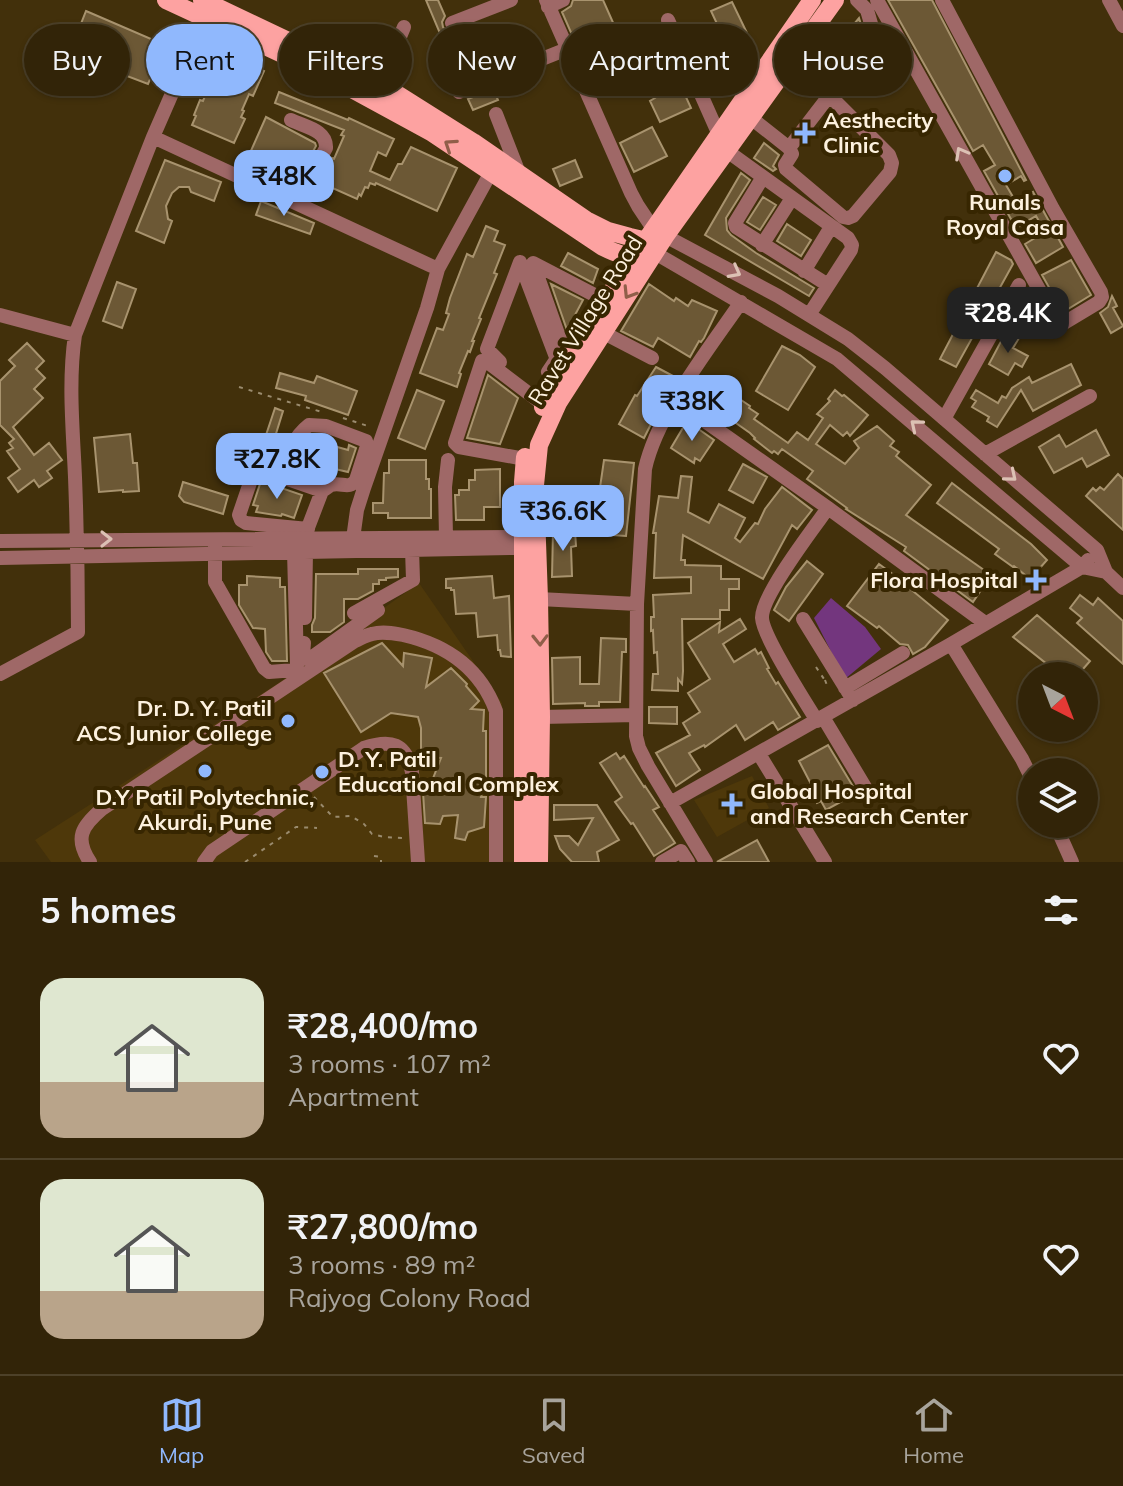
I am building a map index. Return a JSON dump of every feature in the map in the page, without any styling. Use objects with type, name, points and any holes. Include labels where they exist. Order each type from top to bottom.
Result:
[{"type":"main road","points":[[166,0],[206,7],[279,40]]},
{"type":"main road","name":"Ravet Village Road","points":[[523,862],[530,543],[539,445],[558,403],[604,333],[655,240],[723,143],[812,0]]},
{"type":"main road","name":"Ravet Village Road","points":[[818,24],[835,0]]},
{"type":"main road","points":[[206,7],[494,166],[519,173],[586,220],[608,231],[655,240]]},
{"type":"main road","name":"Ravet Village Road","points":[[723,143],[751,118],[774,86]]},
{"type":"main road","points":[[399,96],[446,123],[494,166],[603,247],[635,258],[655,240]]},
{"type":"main road","name":"Ravet Village Road","points":[[539,862],[539,599],[530,543],[525,459],[530,435],[549,395],[635,258]]},
{"type":"street","points":[[452,23],[511,0]]},
{"type":"street","points":[[561,35],[547,3],[563,0]]},
{"type":"street","points":[[857,0],[867,10],[871,24]]},
{"type":"street","points":[[877,0],[1055,318],[1064,323],[1099,302],[1101,292],[1053,209],[942,0]]},
{"type":"street","points":[[1109,0],[1123,26]]},
{"type":"street","points":[[0,674],[78,632],[78,540],[71,394],[71,357],[75,335],[206,7]]},
{"type":"street","points":[[668,20],[723,143],[763,177],[848,238],[852,245],[809,315]]},
{"type":"street","points":[[588,96],[655,240],[741,302],[837,359],[1082,567],[1106,572]]},
{"type":"street","points":[[751,118],[789,148],[792,154],[785,165],[786,169],[843,217],[853,216],[890,172],[892,163],[889,155],[829,96],[789,148]]},
{"type":"street","points":[[496,114],[519,173]]},
{"type":"street","points":[[291,120],[323,134],[327,142],[296,203]]},
{"type":"street","points":[[153,137],[438,269]]},
{"type":"street","points":[[352,544],[364,488],[438,269],[494,166]]},
{"type":"street","points":[[763,177],[735,223],[740,231],[828,285]]},
{"type":"street","points":[[762,245],[792,198]]},
{"type":"street","points":[[804,271],[831,227]]},
{"type":"street","points":[[655,240],[809,315],[848,339],[1097,550],[1106,572],[1123,588]]},
{"type":"street","points":[[520,262],[556,357],[548,372],[549,395],[487,349],[520,262]]},
{"type":"street","points":[[568,362],[533,263],[606,301]]},
{"type":"street","points":[[944,419],[1019,285]]},
{"type":"street","points":[[706,862],[639,748],[636,736],[637,604],[645,469],[651,449],[675,400],[741,302]]},
{"type":"street","points":[[0,315],[75,335]]},
{"type":"street","points":[[604,333],[652,358]]},
{"type":"street","points":[[525,459],[459,447],[455,443],[482,361],[549,395]]},
{"type":"street","points":[[870,386],[885,368]]},
{"type":"street","points":[[985,454],[1090,396]]},
{"type":"street","points":[[675,400],[985,623]]},
{"type":"street","points":[[215,546],[215,582],[264,668],[269,672],[295,670],[303,542],[322,491],[331,485],[353,485],[366,441],[326,426],[309,425],[296,436],[282,477]]},
{"type":"street","points":[[446,537],[448,460]]},
{"type":"street","points":[[303,542],[241,520],[239,515],[254,471],[258,469],[322,491]]},
{"type":"street","points":[[828,508],[768,596],[762,617],[767,634],[868,792]]},
{"type":"street","points":[[352,544],[446,537],[515,537],[530,543]]},
{"type":"street","points":[[0,541],[78,540],[215,546]]},
{"type":"street","points":[[0,558],[303,542],[412,549],[514,548],[530,543]]},
{"type":"street","points":[[303,542],[303,655],[306,659],[378,610]]},
{"type":"street","points":[[354,613],[413,580],[412,549]]},
{"type":"street","points":[[849,694],[951,644],[1082,567],[1097,550]]},
{"type":"street","points":[[539,599],[637,604]]},
{"type":"street","points":[[803,619],[849,694]]},
{"type":"street","points":[[90,862],[83,851],[83,830],[102,809],[355,641],[372,633],[388,632],[416,638],[447,650],[488,690],[496,711],[496,862]]},
{"type":"street","points":[[951,644],[1019,758]]},
{"type":"street","points":[[670,803],[820,719],[903,653]]},
{"type":"street","points":[[541,717],[636,715]]},
{"type":"street","points":[[201,861],[364,748],[379,743],[393,744],[409,758],[418,862]]},
{"type":"street","points":[[759,754],[825,862]]},
{"type":"street","points":[[1061,838],[1072,862]]},
{"type":"street","points":[[662,862],[681,851],[688,862]]},
{"type":"path","points":[[239,387],[326,413]]},
{"type":"path","points":[[340,417],[384,430]]},
{"type":"path","points":[[816,667],[824,680]]},
{"type":"path","points":[[306,788],[333,817],[351,816],[372,834],[416,839]]},
{"type":"path","points":[[245,862],[296,827],[317,828]]},
{"type":"path","points":[[374,856],[381,857],[381,862]]},
{"type":"shaded area","name":"D. Y. Patil Educational Complex","points":[[419,583],[502,703],[501,862],[51,862],[35,840],[277,684]]},
{"type":"shaded area","points":[[831,598],[865,627],[881,649],[845,679],[814,618]]},
{"type":"shaded area","name":"Global Hospital and Research Center","points":[[752,776],[769,808],[717,837],[694,800]]},
{"type":"building","points":[[426,0],[438,0],[445,16],[442,24],[436,24]]},
{"type":"building","points":[[573,0],[603,0],[614,24],[567,24],[562,12],[571,6]]},
{"type":"building","points":[[888,0],[932,0],[1026,180],[1021,176],[1006,185],[1016,202],[1033,192],[1063,247],[1036,263],[1025,244],[1045,232],[1036,216],[1016,228],[984,171],[995,165],[983,145],[973,151],[912,43],[912,24],[902,24]]},
{"type":"building","points":[[732,2],[743,24],[717,24],[711,11]]},
{"type":"building","points":[[86,11],[116,24],[81,24]]},
{"type":"building","points":[[130,30],[146,37],[146,83],[130,77]]},
{"type":"building","points":[[279,92],[279,96],[289,96],[349,118],[394,139],[386,156],[378,152],[370,171],[390,180],[411,147],[457,168],[437,211],[376,183],[365,187],[357,199],[319,182],[334,159],[344,130],[275,103]]},
{"type":"building","points":[[205,96],[248,96],[241,117],[245,119],[234,143],[192,125],[200,100],[203,101]]},
{"type":"building","points":[[496,96],[498,100],[473,110],[468,99]]},
{"type":"building","points":[[686,96],[691,108],[660,122],[650,101]]},
{"type":"building","points":[[266,117],[315,143],[299,177],[300,173],[250,153]]},
{"type":"building","points":[[652,127],[667,156],[634,172],[620,143]]},
{"type":"building","points":[[764,143],[779,155],[773,171],[754,158]]},
{"type":"building","points":[[165,160],[221,182],[214,201],[191,192],[189,187],[179,187],[172,193],[166,206],[168,219],[172,221],[164,243],[136,231]]},
{"type":"building","points":[[575,160],[582,177],[560,186],[553,169]]},
{"type":"building","points":[[741,173],[750,180],[726,218],[727,230],[756,253],[814,288],[809,296],[705,235]]},
{"type":"building","points":[[763,197],[776,205],[760,230],[747,222]]},
{"type":"building","points":[[261,201],[314,223],[310,234],[256,215]]},
{"type":"building","points":[[787,224],[811,240],[801,256],[777,241]]},
{"type":"building","points":[[486,226],[498,231],[494,241],[505,245],[474,341],[459,373],[457,387],[420,373],[437,328],[443,330],[449,314],[446,313],[450,298],[467,254],[473,257]]},
{"type":"building","points":[[996,252],[1013,264],[956,367],[940,359]]},
{"type":"building","points":[[568,253],[598,269],[593,283],[561,266]]},
{"type":"building","points":[[1071,260],[1091,295],[1063,312],[1042,275]]},
{"type":"building","points":[[117,282],[136,289],[122,328],[103,321]]},
{"type":"building","points":[[551,284],[583,300],[567,330]]},
{"type":"building","points":[[649,284],[674,301],[676,298],[688,306],[692,300],[717,311],[704,338],[690,357],[658,338],[653,347],[621,331]]},
{"type":"building","points":[[1112,296],[1117,306],[1113,308],[1123,326],[1111,333],[1100,313],[1108,307]]},
{"type":"building","points":[[1006,332],[1019,338],[1013,348],[1028,356],[1022,367],[1015,363],[1008,375],[989,364]]},
{"type":"building","points":[[27,343],[44,361],[36,369],[45,378],[34,389],[43,398],[13,427],[34,455],[49,443],[62,460],[47,471],[52,478],[39,487],[34,480],[18,492],[8,478],[20,469],[7,451],[13,448],[9,443],[14,439],[0,425],[0,381],[15,366],[9,360]]},
{"type":"building","points":[[782,346],[815,367],[788,410],[756,391]]},
{"type":"building","points":[[1071,364],[1081,385],[1033,411],[1021,390],[997,427],[987,421],[989,417],[972,407],[976,401],[971,398],[976,390],[998,403],[1002,396],[1006,398],[1012,388],[1029,377],[1032,383]]},
{"type":"building","points":[[656,367],[673,376],[655,405],[659,408],[644,438],[619,424]]},
{"type":"building","points":[[280,373],[314,383],[317,376],[357,391],[348,415],[305,400],[306,396],[276,388]]},
{"type":"building","points":[[488,375],[518,398],[500,444],[467,438]]},
{"type":"building","points":[[417,390],[444,401],[425,449],[398,438]]},
{"type":"building","points":[[721,390],[750,406],[758,414],[754,419],[788,443],[797,432],[808,440],[823,418],[817,414],[830,401],[828,399],[835,390],[868,415],[850,436],[847,432],[843,436],[830,425],[816,444],[845,464],[859,448],[854,441],[877,426],[894,441],[890,446],[899,452],[896,456],[931,485],[906,515],[991,575],[973,602],[904,551],[906,547],[846,509],[807,479],[813,471],[782,449],[778,454],[772,453],[723,414],[720,418],[708,410]]},
{"type":"building","points":[[275,408],[283,411],[270,453],[261,450]]},
{"type":"building","points":[[687,421],[714,440],[700,461],[695,458],[694,463],[671,448]]},
{"type":"building","points":[[1096,430],[1109,455],[1087,467],[1082,458],[1054,473],[1039,447],[1059,435],[1066,447]]},
{"type":"building","points":[[130,434],[139,491],[99,492],[94,438]]},
{"type":"building","points":[[320,436],[332,439],[330,445],[348,450],[349,445],[356,448],[348,472],[335,469],[333,475],[321,480],[323,475],[307,470],[305,475],[294,471],[305,445],[316,448]]},
{"type":"building","points":[[389,460],[426,460],[426,479],[429,479],[431,489],[431,518],[388,518],[388,513],[373,513],[373,503],[383,503],[384,473],[389,473]]},
{"type":"building","points":[[604,460],[634,463],[626,536],[597,534]]},
{"type":"building","points":[[743,464],[767,477],[753,503],[729,490]]},
{"type":"building","points":[[500,469],[500,507],[484,507],[484,520],[456,520],[455,495],[459,495],[459,490],[469,490],[469,480],[475,480],[475,470]]},
{"type":"building","points":[[1118,474],[1123,479],[1123,530],[1086,496],[1093,488],[1096,491],[1100,487],[1104,490]]},
{"type":"building","points":[[681,476],[692,477],[688,512],[709,523],[719,504],[745,518],[735,538],[740,542],[755,523],[758,524],[782,487],[812,510],[797,529],[792,525],[763,579],[683,535],[681,560],[685,560],[685,565],[721,566],[721,579],[739,579],[739,589],[729,589],[729,610],[720,610],[720,619],[682,619],[682,684],[678,679],[678,691],[652,690],[653,674],[658,674],[657,652],[654,653],[651,631],[653,595],[691,593],[691,577],[654,578],[656,533],[653,533],[659,496],[678,498]]},
{"type":"building","points":[[261,481],[302,495],[294,518],[256,512],[258,506],[253,505]]},
{"type":"building","points":[[183,482],[228,496],[223,514],[184,502],[179,496]]},
{"type":"building","points":[[952,483],[1047,560],[1030,579],[995,554],[999,549],[937,503]]},
{"type":"building","points":[[553,531],[575,531],[576,546],[571,547],[572,576],[552,577]]},
{"type":"building","points":[[807,561],[823,574],[789,621],[774,610],[786,587]]},
{"type":"building","points":[[879,564],[948,620],[925,647],[913,654],[908,645],[900,644],[847,606]]},
{"type":"building","points":[[358,569],[398,569],[398,577],[379,580],[379,584],[373,584],[373,591],[358,599],[344,599],[344,622],[330,632],[312,632],[316,574],[358,574]]},
{"type":"building","points":[[247,576],[280,578],[280,587],[285,587],[287,661],[272,661],[266,652],[265,629],[253,628],[239,605],[239,585],[247,585]]},
{"type":"building","points":[[492,576],[494,598],[509,596],[511,657],[501,656],[497,635],[478,637],[476,613],[456,614],[454,590],[446,588],[446,579]]},
{"type":"building","points":[[1080,595],[1093,605],[1098,598],[1123,621],[1123,664],[1077,623],[1082,618],[1070,608]]},
{"type":"building","points":[[1037,615],[1090,661],[1044,662],[1013,637]]},
{"type":"building","points":[[740,619],[746,629],[723,644],[734,662],[755,649],[758,654],[761,652],[776,684],[778,682],[800,717],[778,730],[773,722],[745,740],[736,725],[705,747],[689,753],[700,770],[676,786],[656,753],[690,735],[683,723],[700,712],[688,693],[710,679],[688,643],[720,622],[719,632]]},
{"type":"building","points":[[601,638],[626,639],[626,652],[622,652],[620,702],[599,702],[599,706],[553,704],[552,658],[580,657],[580,684],[599,684]]},
{"type":"building","points":[[382,643],[403,666],[404,653],[432,658],[426,687],[451,668],[479,701],[471,709],[484,710],[486,779],[481,797],[486,797],[484,827],[468,832],[465,840],[455,838],[458,815],[443,816],[440,824],[425,823],[423,792],[428,791],[441,758],[421,757],[418,717],[391,713],[361,732],[324,673]]},
{"type":"building","points":[[649,707],[677,707],[677,724],[649,723]]},
{"type":"building","points":[[828,745],[857,793],[826,810],[821,801],[817,803],[799,761]]},
{"type":"building","points":[[616,753],[620,759],[624,756],[659,807],[653,810],[675,843],[654,856],[615,802],[622,797],[600,763]]},
{"type":"building","points":[[554,805],[597,805],[619,840],[597,852],[599,862],[572,862],[560,849],[555,836],[569,836],[578,845],[593,818],[554,820]]},
{"type":"building","points":[[757,840],[769,862],[717,862]]},
{"type":"place","name":"Aesthecity Clinic","points":[[805,133]]},
{"type":"place","name":"Runals Royal Casa","points":[[1005,176]]},
{"type":"place","name":"Flora Hospital","points":[[1036,580]]},
{"type":"place","name":"Dr. D. Y. Patil ACS Junior College","points":[[288,721]]},
{"type":"place","name":"D.Y Patil Polytechnic, Akurdi, Pune","points":[[205,771]]},
{"type":"place","name":"D. Y. Patil Educational Complex","points":[[322,772]]},
{"type":"place","name":"Global Hospital and Research Center","points":[[732,804]]}]
